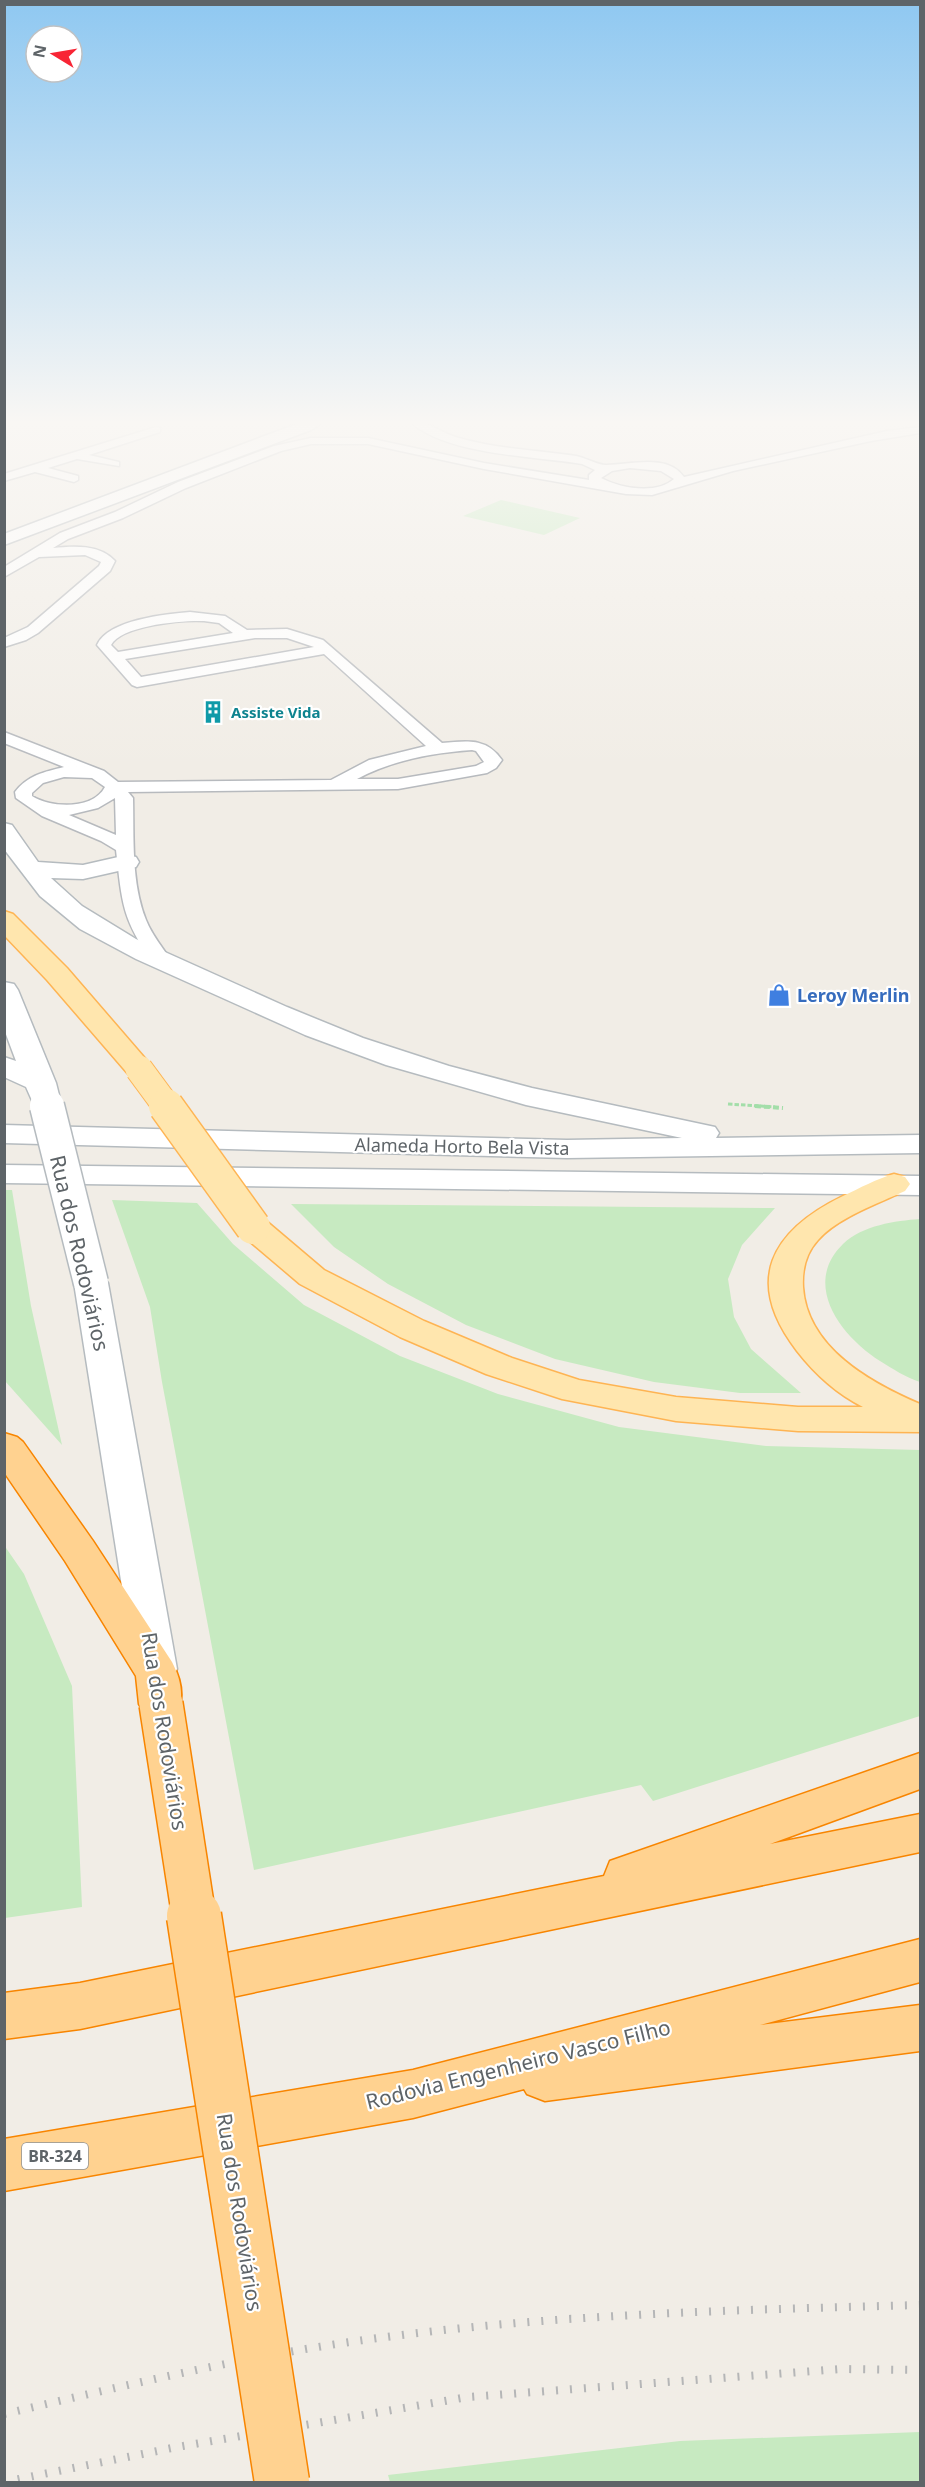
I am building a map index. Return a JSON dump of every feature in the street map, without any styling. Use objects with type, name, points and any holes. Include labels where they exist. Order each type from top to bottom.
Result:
[{"type":"highway","points":[[4,1446],[80,1551],[159,1689]]},
{"type":"highway","name":"Rua dos Rodoviários","points":[[159,1689],[282,2482]]},
{"type":"highway","points":[[515,1915],[921,1771]]},
{"type":"highway","points":[[4,2016],[80,2006],[921,1833]]},
{"type":"highway","name":"Rodovia Engenheiro Vasco Filho","points":[[4,2165],[413,2094],[921,1961]]},
{"type":"highway","points":[[413,2094],[921,2028]]},
{"type":"main road","points":[[4,830],[31,869],[56,898],[99,929],[161,960],[350,1043],[445,1075],[541,1100],[785,1147]]},
{"type":"main road","points":[[31,869],[83,872],[126,855]]},
{"type":"main road","points":[[4,919],[57,974],[139,1070],[253,1227],[312,1276],[412,1329],[499,1366],[575,1391],[676,1409],[798,1419],[921,1419]]},
{"type":"main road","name":"Rua dos Rodoviários","points":[[4,990],[43,1091],[91,1283],[159,1689]]},
{"type":"main road","points":[[4,1066],[43,1091]]},
{"type":"main road","name":"Alameda Horto Bela Vista","points":[[4,1134],[567,1149],[921,1144]]},
{"type":"main road","name":"Alameda Horto Bela Vista","points":[[4,1174],[907,1185]]},
{"type":"main road","points":[[907,1185],[839,1211],[806,1233],[786,1264],[786,1302],[807,1341],[820,1357],[855,1387],[921,1419]]},
{"type":"lane","points":[[4,573],[64,536]]},
{"type":"lane","points":[[4,643],[33,630],[105,568],[108,561],[103,555],[89,552],[33,555]]},
{"type":"lane","points":[[244,635],[229,622],[217,618],[186,618],[136,625],[107,638],[104,645],[137,682],[327,649]]},
{"type":"lane","points":[[113,657],[244,635],[281,633],[301,635],[316,641],[327,649],[438,748]]},
{"type":"lane","points":[[4,737],[93,774]]},
{"type":"lane","points":[[113,788],[334,785],[414,783],[481,770],[494,760],[482,748],[473,746],[438,748],[375,763],[334,785]]},
{"type":"lane","points":[[113,788],[105,799],[82,807],[54,809],[30,804],[24,798],[23,792],[27,785],[49,775],[80,772],[104,777],[125,798],[126,855],[129,894],[134,918],[142,936],[161,960]]},
{"type":"lane","points":[[41,807],[107,837],[126,855]]},
{"type":"path","points":[[718,1104],[785,1108]]},
{"type":"green space","points":[[4,1190],[12,1190],[31,1306],[62,1445],[5,1381]]},
{"type":"green space","points":[[112,1200],[197,1203],[233,1244],[304,1305],[400,1356],[498,1394],[619,1427],[766,1446],[920,1450],[920,1716],[653,1801],[641,1785],[254,1870],[162,1382],[150,1307]]},
{"type":"green space","points":[[291,1204],[775,1208],[742,1245],[728,1279],[734,1317],[751,1349],[801,1393],[740,1393],[654,1382],[555,1359],[466,1325],[388,1284],[334,1247]]},
{"type":"green space","points":[[920,1219],[920,1382],[880,1361],[852,1338],[831,1309],[826,1293],[826,1276],[831,1260],[843,1244],[860,1232],[880,1225]]},
{"type":"green space","points":[[4,1545],[24,1574],[72,1686],[82,1907],[5,1918]]},
{"type":"green space","points":[[920,2432],[920,2482],[390,2482],[388,2475],[680,2441]]},
{"type":"railway","points":[[4,2414],[228,2364],[318,2347],[433,2331],[641,2315],[920,2305]]},
{"type":"railway","points":[[4,2482],[177,2447],[468,2397],[841,2369],[920,2370]]},
{"type":"place","name":"Assiste Vida","points":[[213,712]]},
{"type":"place","name":"Leroy Merlin","points":[[779,995]]}]
